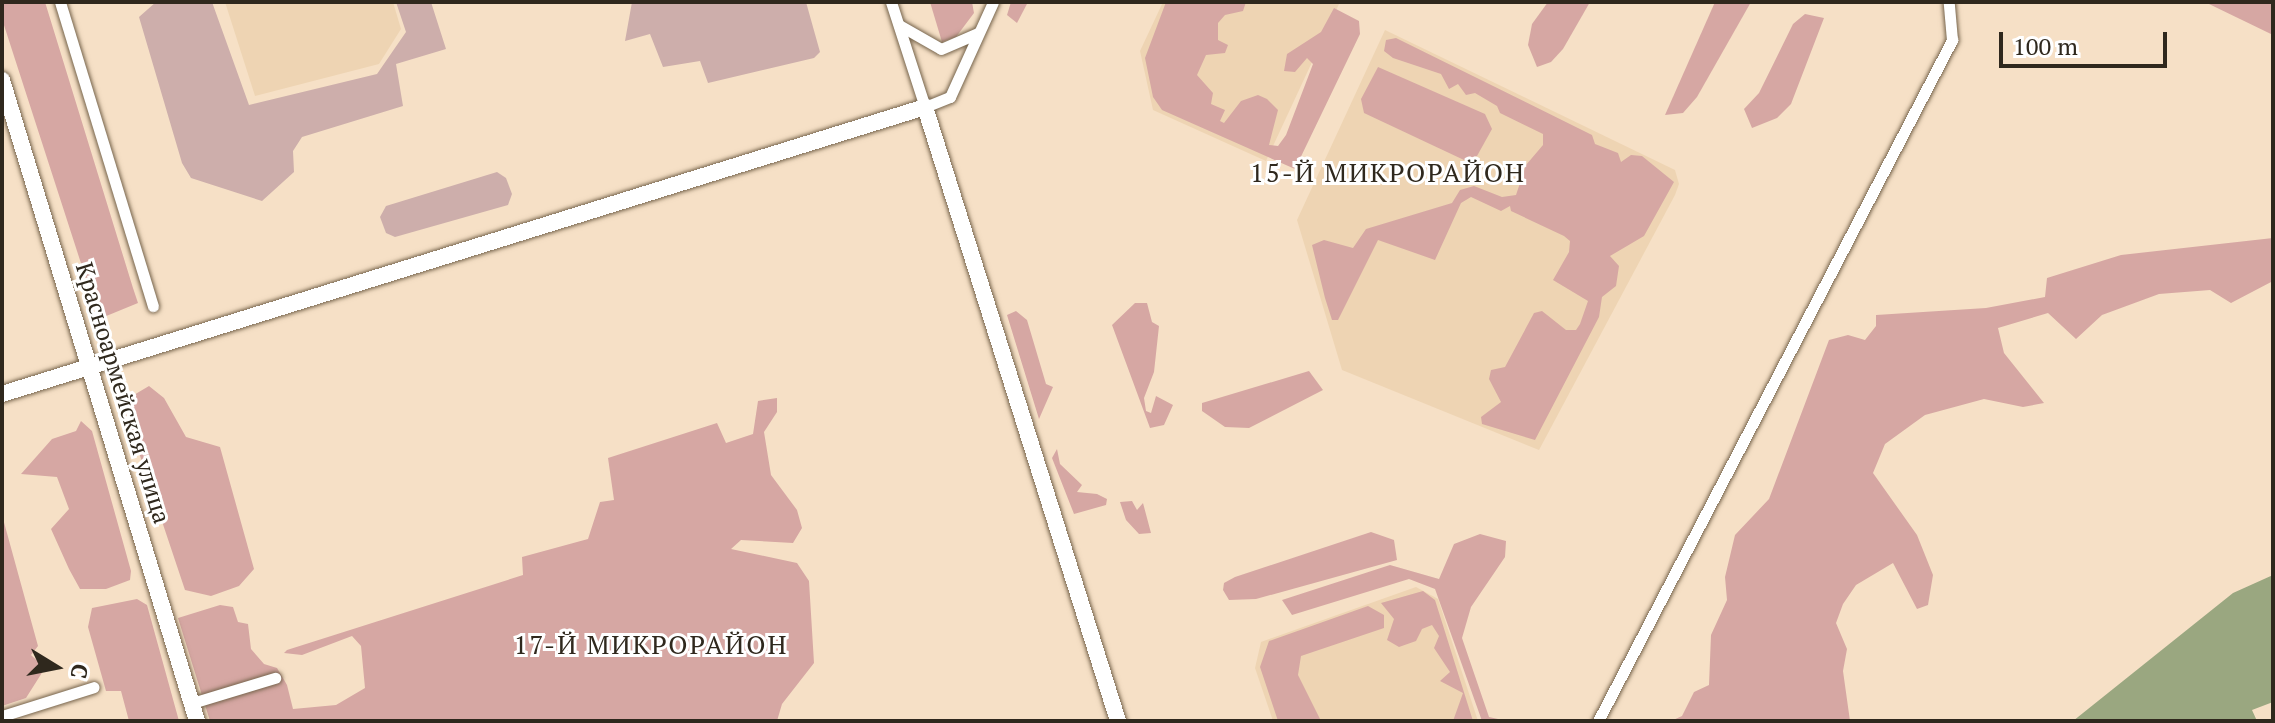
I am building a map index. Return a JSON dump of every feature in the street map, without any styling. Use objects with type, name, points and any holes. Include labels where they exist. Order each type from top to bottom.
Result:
[{"type":"street","points":[[60,2],[153,306]]},
{"type":"street","points":[[891,2],[1118,721]]},
{"type":"street","points":[[2,394],[925,107],[950,97],[993,2]]},
{"type":"street","points":[[1598,721],[1952,40],[1949,2]]},
{"type":"street","points":[[899,25],[941,49],[979,33]]},
{"type":"street","name":"Красноармейская улица","points":[[2,80],[197,721]]},
{"type":"street","points":[[192,703],[275,678]]},
{"type":"street","points":[[2,716],[94,687]]},
{"type":"shaded area","points":[[2,2],[45,2],[138,303],[99,319],[2,19]]},
{"type":"shaded area","points":[[156,2],[212,2],[249,105],[377,74],[406,32],[396,2],[431,2],[446,49],[396,64],[403,106],[302,137],[293,151],[294,172],[262,201],[191,178],[182,163],[139,17]]},
{"type":"shaded area","points":[[225,2],[393,2],[401,29],[379,64],[255,96]]},
{"type":"shaded area","points":[[632,2],[806,2],[820,52],[814,58],[708,83],[700,61],[663,67],[650,34],[625,41]]},
{"type":"shaded area","points":[[930,2],[972,2],[974,13],[956,37],[942,42]]},
{"type":"shaded area","points":[[1011,2],[1028,2],[1017,23],[1007,15]]},
{"type":"shaded area","points":[[1163,2],[1339,4],[1266,161],[1153,110],[1140,51]]},
{"type":"shaded area","points":[[1166,2],[1246,2],[1243,11],[1225,15],[1218,23],[1218,40],[1228,45],[1225,53],[1206,55],[1197,75],[1213,93],[1211,104],[1225,110],[1220,121],[1224,123],[1241,101],[1258,95],[1267,99],[1278,110],[1269,145],[1278,146],[1286,135],[1313,64],[1307,58],[1295,72],[1284,71],[1287,54],[1321,32],[1334,8],[1359,21],[1360,34],[1295,169],[1162,110],[1153,97],[1145,58]]},
{"type":"shaded area","points":[[1548,2],[1590,2],[1563,49],[1551,62],[1537,67],[1528,45],[1532,24]]},
{"type":"shaded area","points":[[1715,2],[1751,2],[1697,97],[1683,113],[1665,115]]},
{"type":"shaded area","points":[[2273,2],[2273,35],[2209,4]]},
{"type":"shaded area","points":[[1805,14],[1824,18],[1791,104],[1777,118],[1752,128],[1744,109],[1759,93],[1793,24]]},
{"type":"shaded area","points":[[1385,30],[1675,170],[1679,184],[1675,195],[1539,450],[1342,370],[1297,220]]},
{"type":"shaded area","points":[[1396,38],[1592,135],[1595,144],[1618,153],[1621,162],[1631,155],[1642,156],[1674,182],[1644,236],[1610,256],[1619,266],[1616,286],[1602,297],[1599,317],[1535,440],[1482,424],[1481,417],[1501,402],[1489,379],[1491,370],[1505,367],[1534,313],[1542,311],[1566,330],[1576,330],[1580,324],[1588,301],[1553,280],[1569,252],[1570,241],[1564,236],[1511,211],[1510,206],[1501,211],[1471,197],[1461,203],[1435,260],[1378,240],[1338,320],[1332,320],[1312,245],[1324,240],[1353,248],[1366,229],[1452,203],[1460,190],[1474,186],[1502,197],[1516,195],[1526,165],[1543,145],[1543,134],[1500,113],[1497,106],[1475,93],[1466,95],[1458,84],[1449,89],[1441,74],[1393,58],[1384,51],[1386,40]]},
{"type":"shaded area","points":[[1378,67],[1485,114],[1492,129],[1477,156],[1464,160],[1364,113],[1361,99]]},
{"type":"shaded area","points":[[497,172],[506,178],[512,194],[508,205],[395,237],[386,233],[380,217],[386,206]]},
{"type":"shaded area","points":[[2273,238],[2273,281],[2231,303],[2210,290],[2159,294],[2102,315],[2076,339],[2048,313],[1998,328],[2004,353],[2044,403],[2023,407],[1984,399],[1925,415],[1885,444],[1873,473],[1917,535],[1933,575],[1928,605],[1917,609],[1893,563],[1856,585],[1843,604],[1836,623],[1847,649],[1843,671],[1850,721],[1671,721],[1682,716],[1694,692],[1709,685],[1711,635],[1727,600],[1725,577],[1735,535],[1769,499],[1829,340],[1848,335],[1865,340],[1876,326],[1876,315],[1986,308],[2045,297],[2047,278],[2121,255]]},
{"type":"shaded area","points":[[1135,303],[1147,303],[1152,322],[1159,326],[1154,372],[1144,398],[1146,411],[1151,413],[1156,396],[1173,405],[1164,425],[1150,428],[1112,325]]},
{"type":"shaded area","points":[[1016,311],[1027,320],[1046,384],[1053,387],[1039,419],[1007,315]]},
{"type":"shaded area","points":[[1309,371],[1323,390],[1249,428],[1225,427],[1202,411],[1202,403]]},
{"type":"shaded area","points":[[149,386],[164,398],[186,437],[220,447],[254,569],[239,586],[211,596],[185,590],[122,402]]},
{"type":"shaded area","points":[[777,398],[777,412],[764,432],[771,475],[797,510],[802,528],[793,543],[741,540],[731,549],[797,563],[809,581],[814,663],[782,704],[777,721],[210,721],[178,618],[220,605],[233,607],[238,622],[248,624],[251,649],[264,664],[277,668],[287,685],[293,709],[336,705],[365,688],[361,646],[352,636],[302,655],[284,653],[287,650],[523,575],[522,557],[588,539],[600,502],[614,500],[608,458],[717,423],[726,443],[753,434],[758,401]]},
{"type":"shaded area","points":[[81,421],[92,431],[131,571],[130,580],[106,589],[80,589],[51,529],[69,509],[57,477],[21,474],[52,439],[76,431]]},
{"type":"shaded area","points":[[1057,449],[1060,464],[1082,485],[1077,492],[1097,494],[1107,499],[1106,505],[1074,514],[1052,458]]},
{"type":"shaded area","points":[[1132,501],[1137,510],[1143,503],[1151,533],[1139,534],[1126,520],[1120,502]]},
{"type":"shaded area","points":[[2,515],[38,646],[31,655],[45,668],[26,698],[2,706]]},
{"type":"shaded area","points":[[1371,532],[1394,540],[1397,560],[1256,599],[1229,600],[1223,590],[1224,583],[1235,577]]},
{"type":"shaded area","points":[[1480,534],[1506,541],[1505,557],[1471,607],[1462,638],[1489,717],[1507,721],[1482,721],[1435,589],[1409,579],[1292,615],[1282,600],[1390,565],[1439,579],[1454,544]]},
{"type":"shaded area","points":[[2273,575],[2273,702],[2252,710],[2257,721],[2073,721],[2233,593]]},
{"type":"shaded area","points":[[1416,587],[1438,599],[1478,721],[1273,721],[1255,668],[1261,642]]},
{"type":"shaded area","points":[[1423,591],[1435,600],[1473,721],[1453,721],[1463,693],[1440,681],[1450,672],[1434,648],[1439,636],[1432,625],[1422,629],[1416,641],[1399,647],[1387,640],[1394,619],[1381,603]]},
{"type":"shaded area","points":[[137,599],[147,605],[179,721],[129,721],[121,691],[106,691],[88,627],[92,608]]},
{"type":"shaded area","points":[[1368,606],[1384,615],[1384,628],[1301,656],[1298,675],[1321,721],[1278,721],[1260,667],[1269,641]]},
{"type":"district","name":"15-Й МИКРОРАЙОН","points":[[1388,173]]},
{"type":"district","name":"17-Й МИКРОРАЙОН","points":[[651,645]]}]
